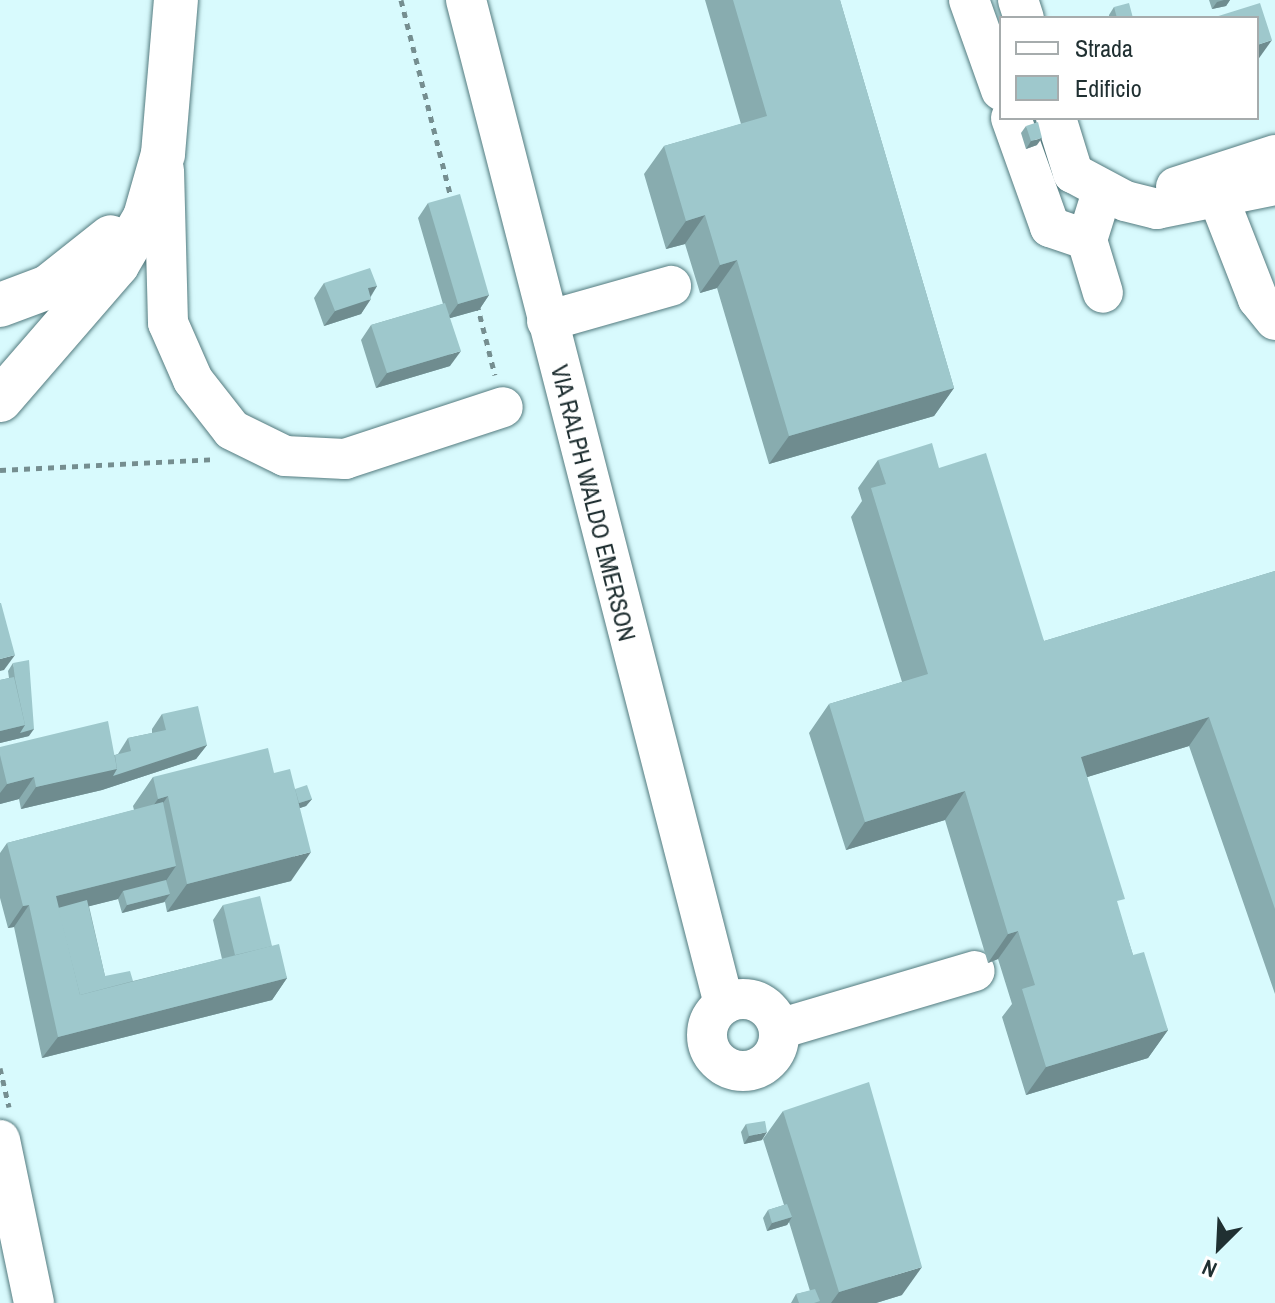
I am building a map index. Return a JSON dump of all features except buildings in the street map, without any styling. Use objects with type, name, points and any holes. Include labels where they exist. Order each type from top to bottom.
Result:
[{"type":"main road","points":[[0,400],[117,265],[145,217],[163,154],[176,0]]},
{"type":"main road","points":[[0,305],[48,287],[95,255],[135,208],[163,154]]},
{"type":"street","name":"VIA RALPH WALDO EMERSON","points":[[466,0],[724,1004]]},
{"type":"street","points":[[969,0],[999,84]]},
{"type":"street","points":[[1012,120],[1050,227],[1087,240]]},
{"type":"street","points":[[1057,120],[1073,173],[1102,192],[1157,209],[1220,202],[1275,185]]},
{"type":"street","points":[[163,154],[168,323],[193,380],[232,430],[285,456],[345,459],[503,407]]},
{"type":"street","points":[[1102,192],[1159,192],[1275,155]]},
{"type":"street","points":[[1102,192],[1087,240],[1103,293]]},
{"type":"street","points":[[1220,202],[1258,299],[1275,320]]},
{"type":"street","points":[[547,321],[671,286]]},
{"type":"street","points":[[779,1029],[975,971]]},
{"type":"street","points":[[752,1000],[779,1029],[765,1064],[733,1070],[715,1058],[707,1038],[724,1004],[752,1000]]},
{"type":"street","points":[[0,1140],[34,1303]]},
{"type":"path","points":[[401,0],[454,211]]},
{"type":"path","points":[[473,287],[503,407]]},
{"type":"path","points":[[0,470],[221,459]]}]
